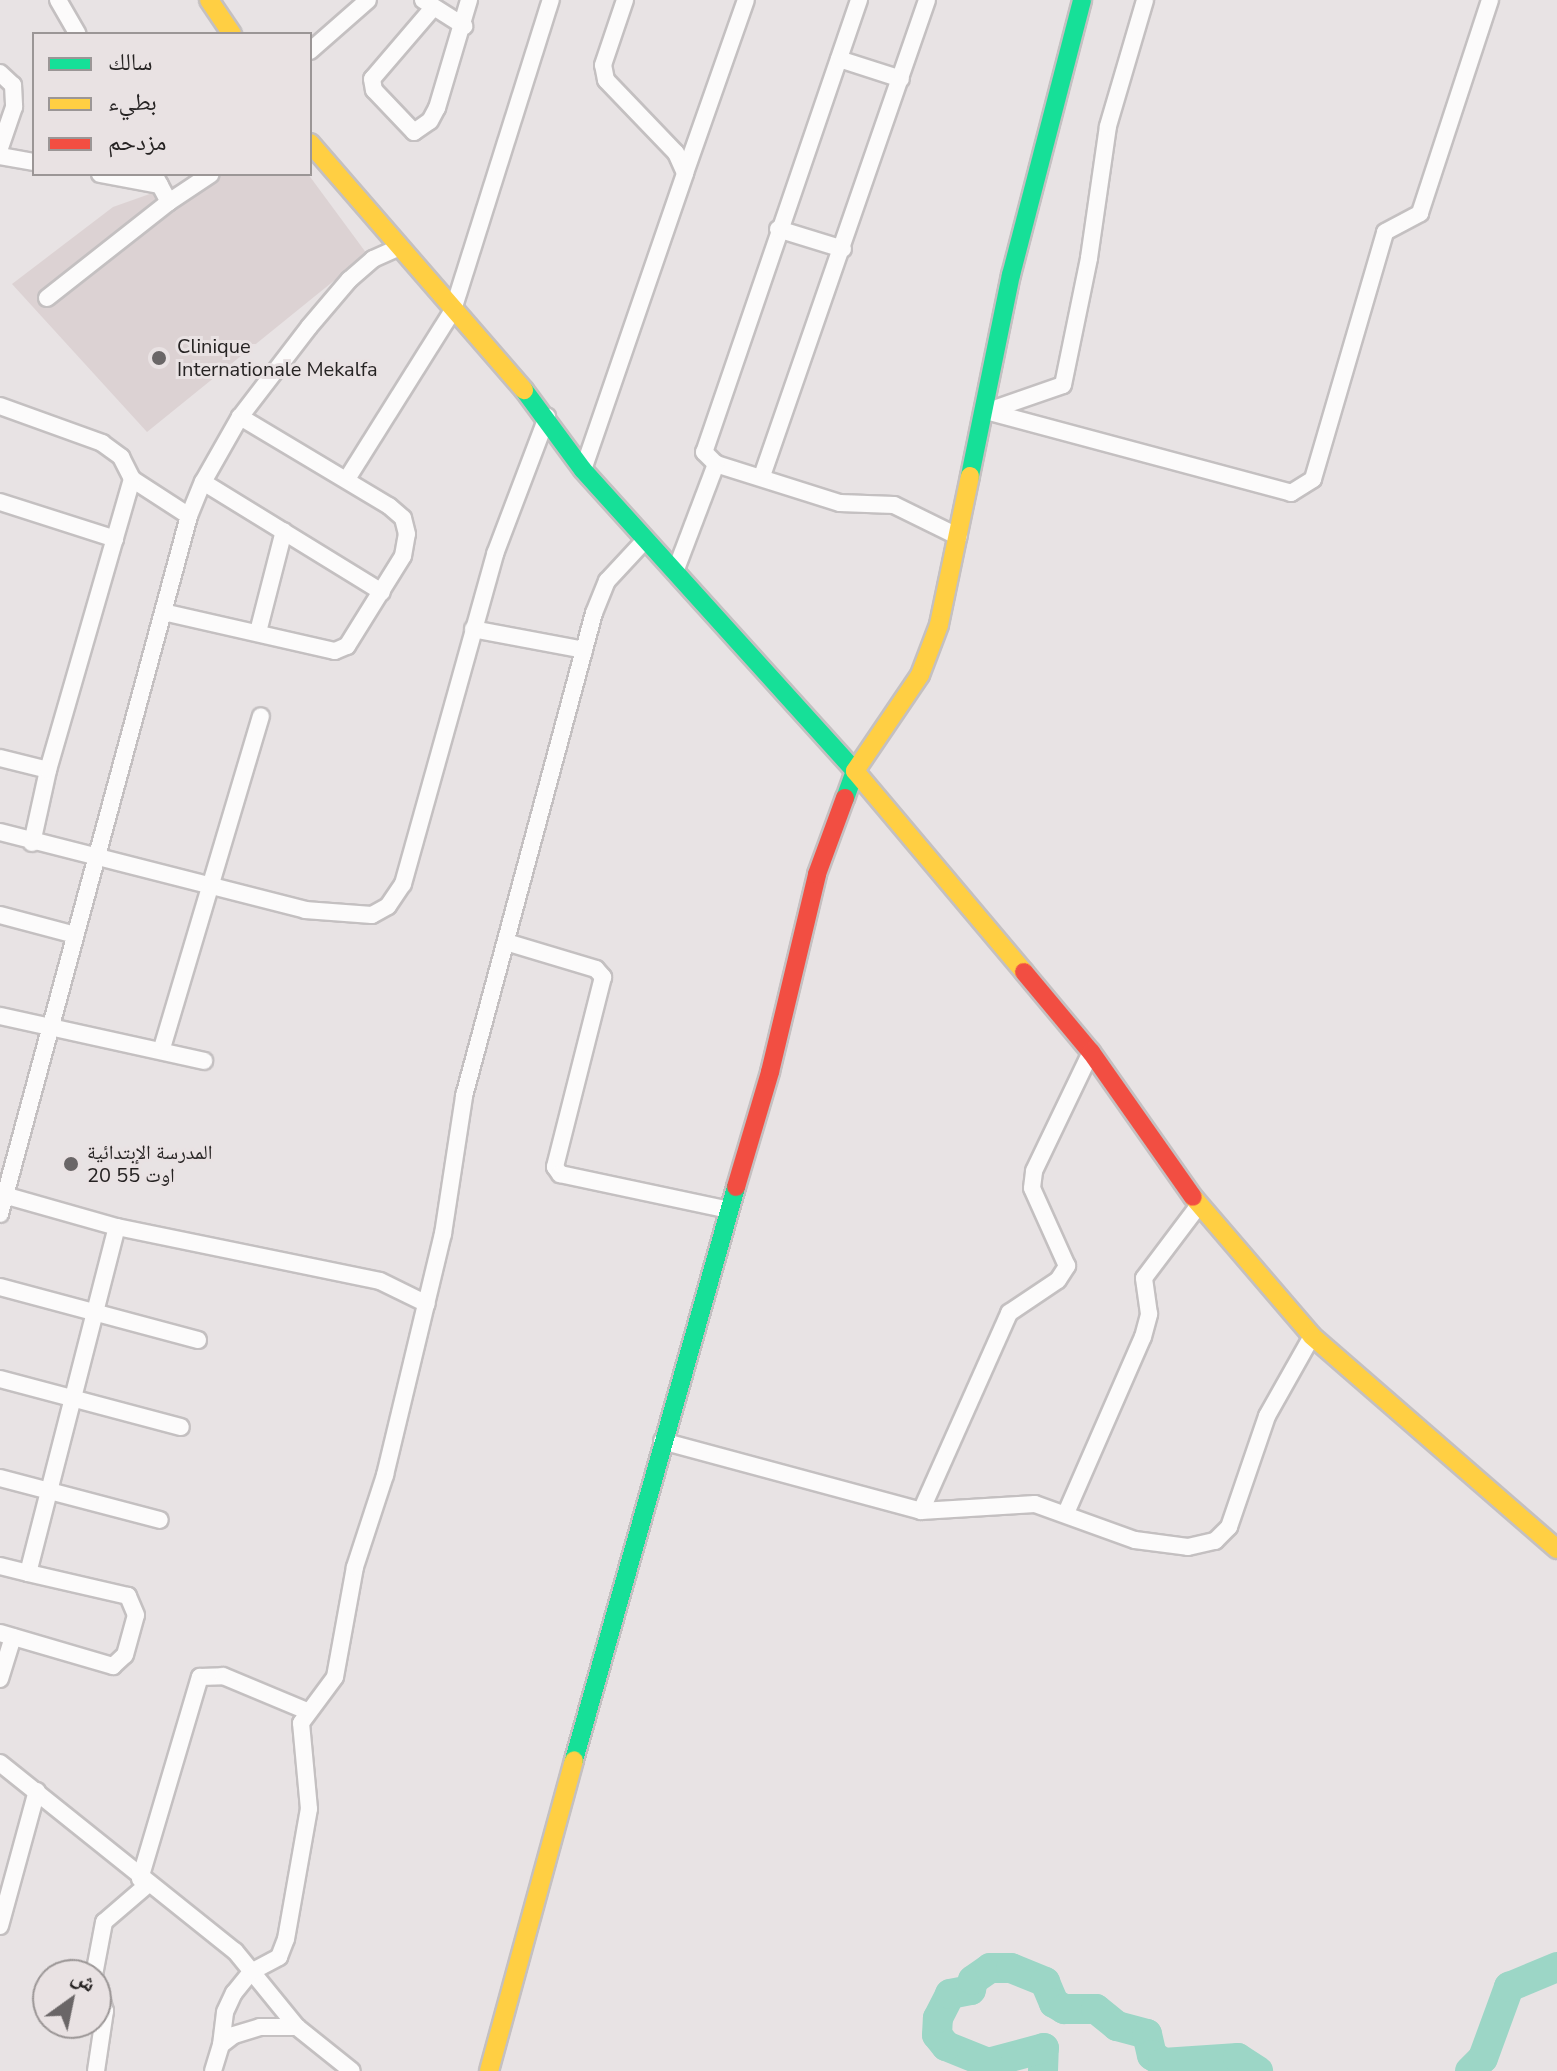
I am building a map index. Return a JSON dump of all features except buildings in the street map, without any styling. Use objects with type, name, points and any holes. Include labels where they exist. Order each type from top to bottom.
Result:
[{"type":"street","points":[[58,0],[77,32]]},
{"type":"street","points":[[209,0],[231,32]]},
{"type":"street","points":[[312,49],[368,0]]},
{"type":"street","points":[[464,26],[428,4],[372,79],[374,90],[414,132],[423,129],[437,108],[464,26],[469,0]]},
{"type":"street","points":[[347,479],[453,310],[551,0]]},
{"type":"street","points":[[625,0],[603,65],[606,80],[676,153],[685,173]]},
{"type":"street","points":[[583,470],[746,0]]},
{"type":"street","points":[[859,0],[704,449],[716,464],[840,503],[894,505],[959,537]]},
{"type":"street","points":[[762,476],[927,0]]},
{"type":"street","points":[[489,2071],[662,1441],[770,1072],[817,874],[855,771],[920,675],[939,625],[986,411],[1011,275],[1082,0]]},
{"type":"street","points":[[986,411],[1063,385],[1089,258],[1108,126],[1145,0]]},
{"type":"street","points":[[986,411],[1291,493],[1313,479],[1385,232],[1420,213],[1490,0]]},
{"type":"street","points":[[839,59],[901,79]]},
{"type":"street","points":[[0,73],[13,85],[14,107],[0,148]]},
{"type":"street","points":[[312,145],[547,417],[583,470],[855,771],[1091,1052],[1199,1205],[1312,1336],[1557,1549]]},
{"type":"street","points":[[0,156],[32,162]]},
{"type":"street","points":[[123,176],[157,179],[169,202]]},
{"type":"street","points":[[47,298],[169,202],[208,176]]},
{"type":"street","points":[[778,229],[843,249]]},
{"type":"street","points":[[0,1214],[2,1195],[97,861],[189,516],[203,482],[240,417],[349,280],[373,259],[398,248]]},
{"type":"street","points":[[0,406],[102,443],[121,457],[132,479],[189,516]]},
{"type":"street","points":[[163,612],[258,632],[321,651],[341,649],[382,592],[403,556],[403,518],[347,479],[240,417]]},
{"type":"street","points":[[0,832],[97,861],[209,889],[348,916],[372,915],[398,896],[495,554],[547,417]]},
{"type":"street","points":[[675,572],[716,464]]},
{"type":"street","points":[[32,843],[48,770],[132,479]]},
{"type":"street","points":[[203,482],[382,592]]},
{"type":"street","points":[[0,502],[115,539]]},
{"type":"street","points":[[258,632],[284,531]]},
{"type":"street","points":[[213,2071],[221,2045],[225,2012],[251,1972],[279,1957],[286,1939],[309,1809],[300,1739],[307,1711],[335,1677],[355,1567],[385,1475],[427,1304],[464,1096],[584,650],[607,581],[646,539]]},
{"type":"street","points":[[473,629],[584,650]]},
{"type":"street","points":[[162,1048],[261,716]]},
{"type":"street","points":[[0,758],[48,770]]},
{"type":"street","points":[[0,915],[75,935]]},
{"type":"street","points":[[506,942],[596,969],[603,977],[555,1167],[560,1174],[729,1210]]},
{"type":"street","points":[[0,1016],[162,1048],[204,1061]]},
{"type":"street","points":[[921,1511],[1009,1313],[1058,1280],[1067,1266],[1033,1179],[1091,1052]]},
{"type":"street","points":[[2,1195],[117,1227],[380,1281],[427,1304]]},
{"type":"street","points":[[1066,1513],[1143,1337],[1149,1314],[1144,1278],[1199,1205]]},
{"type":"street","points":[[28,1573],[117,1227]]},
{"type":"street","points":[[0,1287],[198,1340]]},
{"type":"street","points":[[662,1441],[921,1511],[1035,1504],[1135,1540],[1188,1547],[1215,1541],[1237,1511],[1267,1416],[1312,1336]]},
{"type":"street","points":[[0,1379],[181,1427]]},
{"type":"street","points":[[0,1478],[160,1520]]},
{"type":"street","points":[[0,1566],[128,1596],[136,1615],[125,1655],[113,1666],[6,1635],[0,1679]]},
{"type":"street","points":[[97,1959],[104,1922],[143,1882],[200,1677],[223,1676],[307,1711]]},
{"type":"street","points":[[0,1763],[143,1882],[235,1951],[297,2027],[352,2071]]},
{"type":"street","points":[[0,1926],[37,1791]]},
{"type":"street","points":[[221,2045],[260,2027],[297,2027]]},
{"type":"street","points":[[96,2071],[101,2039]]},
{"type":"shaded area","name":"Clinique Internationale Mekalfa","points":[[200,176],[309,176],[367,254],[147,432],[12,284],[113,207]]},
{"type":"waterway","points":[[1470,2071],[1483,2058],[1509,1987],[1557,1967]]},
{"type":"waterway","points":[[1043,2071],[1044,2048],[988,2063],[946,2046],[937,2035],[938,2018],[950,1994],[971,1990],[973,1980],[990,1968],[1011,1968],[1045,1982],[1054,2003],[1064,2009],[1096,2009],[1117,2026],[1147,2034],[1152,2055],[1163,2063],[1238,2058],[1258,2071]]},
{"type":"traffic: fast","points":[[970,476],[1011,275],[1082,0]]},
{"type":"traffic: fast","points":[[524,390],[583,470],[855,771],[845,798]]},
{"type":"traffic: fast","points":[[574,1760],[736,1187]]},
{"type":"traffic: slow","points":[[209,0],[231,32]]},
{"type":"traffic: slow","points":[[312,145],[524,390]]},
{"type":"traffic: slow","points":[[970,476],[939,625],[920,675],[855,771],[1024,972]]},
{"type":"traffic: slow","points":[[1193,1197],[1312,1336],[1557,1549]]},
{"type":"traffic: slow","points":[[489,2071],[574,1760]]},
{"type":"traffic: jam","points":[[736,1187],[770,1072],[817,874],[845,798]]},
{"type":"traffic: jam","points":[[1024,972],[1091,1052],[1193,1197]]},
{"type":"place","name":"Clinique Internationale Mekalfa","points":[[159,358]]},
{"type":"place","name":"المدرسة الإبتدائية 20 اوت 55","points":[[71,1164]]}]
